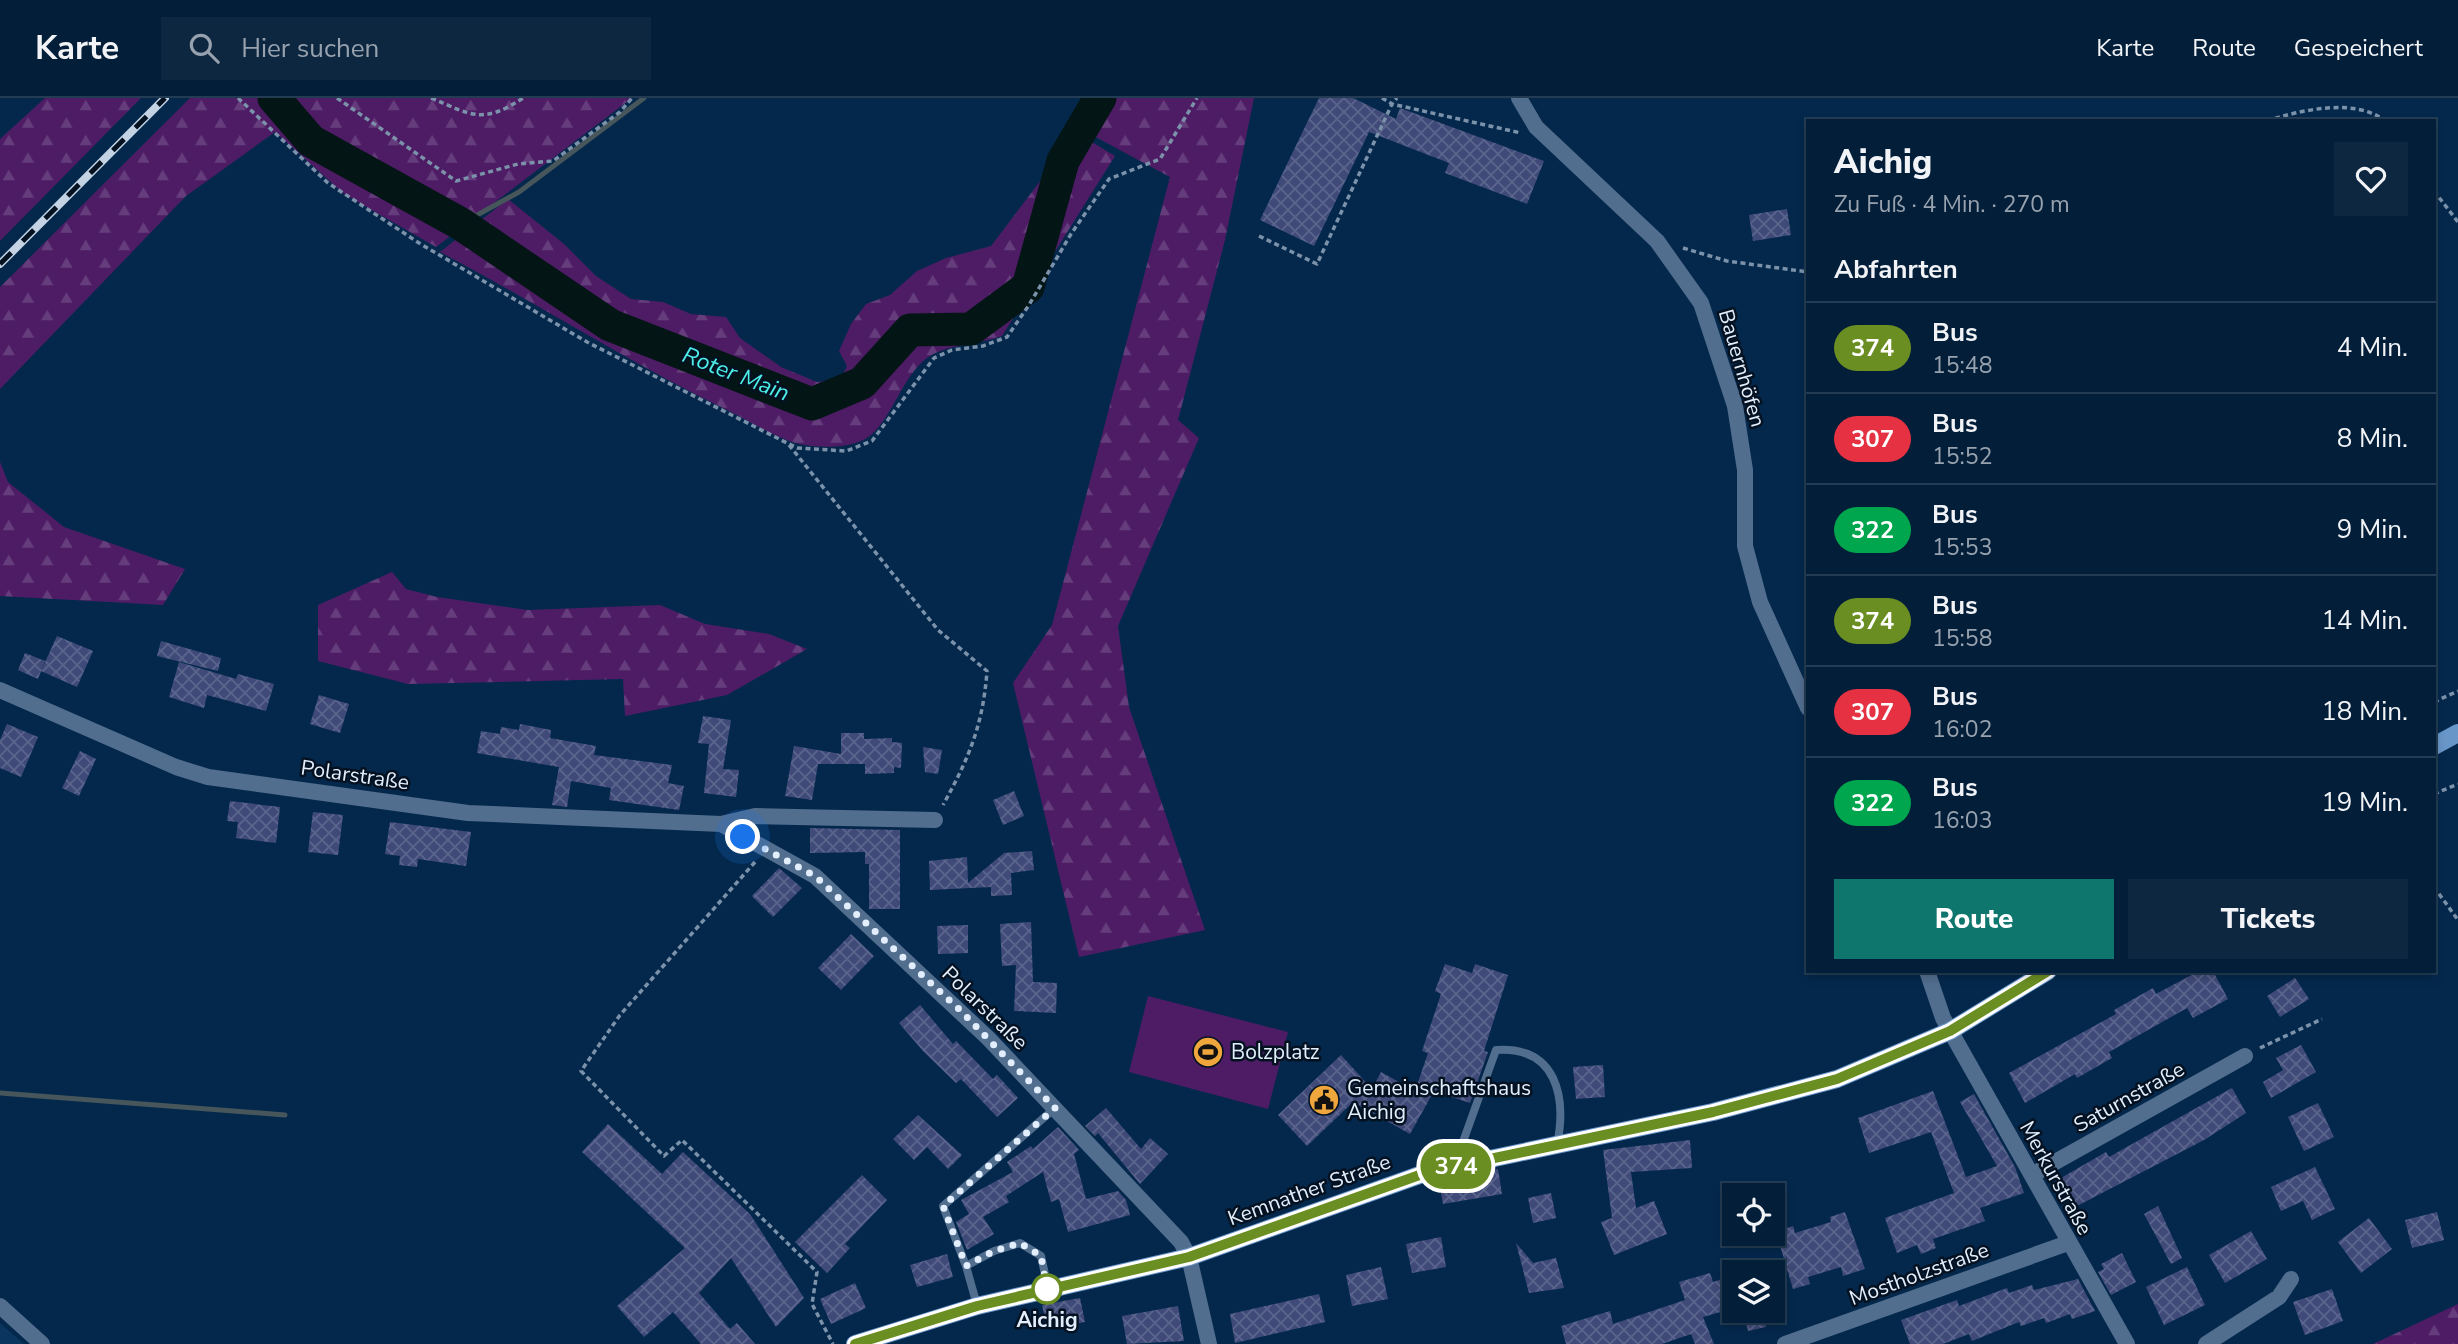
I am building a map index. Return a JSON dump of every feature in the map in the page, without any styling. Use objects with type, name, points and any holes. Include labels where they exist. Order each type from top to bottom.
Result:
[{"type":"main road","points":[[2436,745],[2458,733]]},
{"type":"main road","name":"Kemnather Straße","points":[[855,1344],[977,1306],[1189,1257],[1428,1172],[1713,1112],[1837,1079],[1950,1031],[2045,973]]},
{"type":"street","name":"Bauernhöfen","points":[[1519,98],[1536,127],[1657,241],[1701,303],[1735,407],[1745,470],[1745,545],[1760,603],[1806,704]]},
{"type":"street","name":"Polarstraße","points":[[0,690],[176,767],[208,777],[468,813],[721,824],[755,816],[934,820]]},
{"type":"street","name":"Polarstraße","points":[[721,824],[815,876],[970,1020],[1181,1242],[1189,1257]]},
{"type":"street","points":[[1928,973],[1950,1031]]},
{"type":"street","name":"Merkurstraße","points":[[1950,1031],[2127,1344]]},
{"type":"street","name":"Saturnstraße","points":[[2032,1175],[2245,1056]]},
{"type":"street","name":"Mostholzstraße","points":[[1785,1344],[2068,1243]]},
{"type":"street","points":[[1189,1257],[1209,1344]]},
{"type":"street","points":[[2206,1344],[2279,1297],[2291,1279]]},
{"type":"street","points":[[0,1306],[42,1344]]},
{"type":"lane","points":[[1461,1165],[1460,1150],[1496,1050],[1512,1049],[1535,1058],[1546,1064],[1556,1079],[1560,1130],[1557,1145]]},
{"type":"lane","points":[[977,1306],[966,1266],[943,1206],[1055,1108]]},
{"type":"lane","points":[[966,1266],[994,1251],[1020,1243],[1041,1256],[1048,1288]]},
{"type":"path","points":[[238,98],[328,183],[419,243],[587,342],[797,449],[846,452],[872,442],[934,358],[953,350],[983,346],[1007,337],[1109,179],[1160,159],[1197,98]]},
{"type":"path","points":[[337,98],[456,181],[518,164],[553,161],[620,112],[632,98]]},
{"type":"path","points":[[431,98],[476,117],[504,111],[523,98]]},
{"type":"path","points":[[1382,98],[1392,104],[1521,133],[1536,127]]},
{"type":"path","points":[[1259,236],[1317,264],[1397,98]]},
{"type":"path","points":[[2351,100],[2377,110],[2384,119]]},
{"type":"path","points":[[2273,119],[2318,104],[2340,101]]},
{"type":"path","points":[[2436,194],[2458,222]]},
{"type":"path","points":[[1657,241],[1727,261],[1806,272]]},
{"type":"path","points":[[787,444],[938,630],[987,671],[984,711],[968,759],[934,820]]},
{"type":"path","points":[[2436,701],[2458,691]]},
{"type":"path","points":[[2436,793],[2458,784]]},
{"type":"path","points":[[765,849],[700,928],[620,1015],[581,1071],[664,1156],[682,1140],[817,1272],[812,1304],[833,1344]]},
{"type":"path","points":[[2436,890],[2458,920]]},
{"type":"path","points":[[2245,1056],[2322,1019]]},
{"type":"shaded area","points":[[0,1323],[24,1344],[0,1344]]},
{"type":"green space","points":[[45,98],[141,98],[0,241],[0,139]]},
{"type":"green space","points":[[190,98],[632,98],[436,247],[344,194],[275,132],[186,196],[0,389],[0,287]]},
{"type":"green space","points":[[1091,98],[1254,98],[1225,240],[1178,420],[1199,438],[1118,626],[1129,707],[1205,930],[1079,957],[1013,683],[1052,625],[1170,177],[1077,127]]},
{"type":"green space","points":[[1069,128],[1115,156],[1002,336],[953,347],[927,358],[910,376],[875,431],[867,438],[845,445],[805,445],[776,435],[654,372],[440,252],[508,199],[564,244],[596,276],[631,299],[663,302],[691,314],[726,317],[740,338],[781,367],[817,382],[841,379],[847,366],[839,351],[851,324],[866,304],[890,295],[917,271],[946,258],[991,246],[1048,171]]},
{"type":"green space","points":[[0,462],[8,482],[64,527],[185,569],[163,605],[0,596]]},
{"type":"green space","points":[[392,572],[406,589],[437,597],[528,610],[660,605],[705,624],[769,634],[807,649],[727,695],[625,716],[623,679],[408,684],[318,661],[318,605]]},
{"type":"green space","name":"Bolzplatz","points":[[1148,996],[1288,1032],[1268,1109],[1129,1072]]},
{"type":"green space","points":[[2458,1304],[2458,1344],[2373,1344]]},
{"type":"building","points":[[1319,98],[1353,98],[1396,119],[1400,108],[1544,161],[1527,204],[1445,173],[1449,163],[1369,132],[1314,246],[1260,220]]},
{"type":"building","points":[[1787,209],[1791,235],[1753,241],[1749,215]]},
{"type":"building","points":[[57,636],[93,651],[77,687],[41,671]]},
{"type":"building","points":[[161,641],[221,658],[218,671],[157,656]]},
{"type":"building","points":[[25,653],[45,661],[38,679],[18,670]]},
{"type":"building","points":[[179,662],[236,679],[238,674],[274,684],[266,711],[207,695],[204,708],[169,697]]},
{"type":"building","points":[[319,695],[349,704],[340,733],[310,724]]},
{"type":"building","points":[[703,716],[731,720],[723,769],[739,770],[736,797],[704,793],[709,744],[698,743]]},
{"type":"building","points":[[7,724],[38,737],[21,777],[0,768],[0,740]]},
{"type":"building","points":[[520,724],[551,730],[550,738],[596,746],[594,755],[672,765],[668,783],[684,786],[679,810],[609,800],[611,788],[571,781],[567,807],[552,805],[559,767],[477,753],[481,731],[500,734],[501,727],[519,730]]},
{"type":"building","points":[[841,733],[864,733],[864,739],[892,738],[892,742],[902,743],[901,768],[894,767],[894,773],[865,774],[865,764],[818,764],[812,800],[785,796],[794,746],[841,754]]},
{"type":"building","points":[[923,747],[942,750],[938,774],[925,772]]},
{"type":"building","points":[[80,751],[96,759],[79,796],[62,788]]},
{"type":"building","points":[[1014,791],[1024,816],[1003,825],[993,800]]},
{"type":"building","points":[[230,801],[280,807],[276,843],[236,838],[238,822],[227,821]]},
{"type":"building","points":[[313,812],[343,815],[338,855],[308,852]]},
{"type":"building","points":[[390,822],[471,832],[466,866],[418,859],[417,867],[399,865],[400,856],[385,854]]},
{"type":"building","points":[[810,828],[900,830],[900,909],[869,909],[869,864],[865,864],[865,852],[810,853]]},
{"type":"building","points":[[1032,851],[1034,870],[1011,873],[1012,895],[991,896],[991,887],[930,890],[929,861],[967,857],[968,883],[1004,853]]},
{"type":"building","points":[[779,868],[802,888],[773,917],[752,896]]},
{"type":"building","points":[[1031,922],[1033,982],[1057,983],[1056,1013],[1014,1011],[1016,965],[1002,966],[1000,924]]},
{"type":"building","points":[[968,925],[968,953],[938,954],[937,926]]},
{"type":"building","points":[[851,934],[874,956],[841,990],[818,968]]},
{"type":"building","points":[[1445,964],[1472,973],[1475,964],[1508,975],[1484,1051],[1488,1052],[1470,1103],[1434,1091],[1410,1134],[1353,1102],[1307,1146],[1278,1115],[1341,1055],[1372,1089],[1381,1072],[1415,1091],[1428,1053],[1422,1051],[1441,994],[1435,991]]},
{"type":"building","points":[[2195,973],[2214,973],[2228,999],[2193,1018],[2187,1008],[2109,1052],[2112,1058],[2077,1078],[2075,1074],[2025,1103],[2009,1073],[2116,1014],[2114,1010],[2153,988],[2156,994]]},
{"type":"building","points":[[2295,978],[2309,999],[2280,1017],[2267,996]]},
{"type":"building","points":[[920,1005],[953,1044],[956,1041],[993,1079],[997,1075],[1018,1098],[997,1117],[961,1079],[956,1083],[899,1023]]},
{"type":"building","points":[[2301,1045],[2316,1072],[2271,1098],[2263,1082],[2283,1070],[2276,1058]]},
{"type":"building","points":[[1603,1065],[1605,1097],[1576,1099],[1573,1067]]},
{"type":"building","points":[[2232,1088],[2246,1113],[2204,1140],[2077,1206],[2061,1178],[2106,1152],[2109,1157]]},
{"type":"building","points":[[1933,1091],[1966,1177],[1997,1166],[1960,1102],[1974,1094],[2015,1167],[2024,1193],[1980,1208],[1985,1221],[1933,1239],[1936,1248],[1921,1254],[1917,1245],[1897,1253],[1885,1218],[1954,1193],[1931,1132],[1869,1153],[1858,1118]]},
{"type":"building","points":[[2318,1103],[2334,1137],[2304,1151],[2288,1117]]},
{"type":"building","points":[[1106,1108],[1141,1149],[1150,1138],[1168,1154],[1140,1184],[1098,1133],[1095,1136],[1085,1126]]},
{"type":"building","points":[[918,1115],[962,1155],[948,1169],[927,1147],[914,1160],[893,1139]]},
{"type":"building","points":[[608,1124],[662,1174],[683,1152],[750,1214],[804,1298],[776,1327],[731,1258],[699,1293],[730,1329],[737,1323],[755,1344],[701,1344],[673,1312],[644,1337],[617,1306],[685,1248],[582,1152]]},
{"type":"building","points":[[1058,1127],[1079,1150],[1074,1154],[1086,1199],[1118,1191],[1126,1200],[1130,1215],[1068,1232],[1059,1199],[1051,1202],[1043,1172],[1006,1196],[1009,1202],[983,1217],[994,1234],[967,1250],[956,1222],[969,1214],[961,1200],[1013,1172],[1007,1162],[1031,1146],[1033,1149]]},
{"type":"building","points":[[1690,1140],[1692,1168],[1631,1172],[1636,1208],[1654,1201],[1667,1234],[1614,1255],[1601,1222],[1612,1218],[1603,1150]]},
{"type":"building","points":[[2315,1167],[2335,1209],[2312,1220],[2303,1201],[2281,1211],[2271,1187]]},
{"type":"building","points":[[1498,1169],[1502,1194],[1443,1204],[1439,1181]]},
{"type":"building","points":[[862,1175],[887,1200],[845,1244],[850,1248],[827,1273],[795,1242]]},
{"type":"building","points":[[1551,1193],[1556,1218],[1533,1223],[1528,1198]]},
{"type":"building","points":[[2158,1206],[2182,1258],[2171,1264],[2144,1214]]},
{"type":"building","points":[[1845,1212],[1865,1269],[1843,1276],[1841,1267],[1808,1277],[1810,1284],[1793,1289],[1780,1246],[1785,1246],[1785,1229],[1793,1226],[1795,1233],[1831,1222],[1830,1217]]},
{"type":"building","points":[[2437,1212],[2444,1240],[2412,1248],[2405,1220]]},
{"type":"building","points":[[2369,1218],[2392,1249],[2361,1273],[2338,1242]]},
{"type":"building","points":[[2251,1231],[2267,1259],[2225,1283],[2209,1255]]},
{"type":"building","points":[[1441,1237],[1446,1267],[1412,1273],[1406,1244]]},
{"type":"building","points":[[1516,1243],[1533,1263],[1556,1258],[1564,1288],[1529,1293]]},
{"type":"building","points":[[2122,1253],[2136,1282],[2111,1295],[2098,1272],[2104,1269],[2101,1264]]},
{"type":"building","points":[[947,1254],[953,1277],[917,1287],[910,1265]]},
{"type":"building","points":[[1381,1267],[1388,1299],[1352,1306],[1346,1275]]},
{"type":"building","points":[[2187,1267],[2205,1305],[2164,1325],[2146,1287]]},
{"type":"building","points":[[1710,1273],[1713,1282],[1722,1279],[1722,1312],[1703,1317],[1714,1344],[1695,1344],[1691,1334],[1662,1344],[1566,1344],[1561,1326],[1610,1311],[1613,1324],[1685,1300],[1679,1282]]},
{"type":"building","points":[[2078,1279],[2095,1311],[2072,1319],[2070,1314],[2046,1323],[2044,1318],[2021,1326],[2019,1322],[1972,1341],[1969,1334],[1943,1344],[1910,1344],[1901,1320],[1957,1300],[1959,1306],[2007,1288],[2009,1293],[2032,1285],[2034,1290]]},
{"type":"building","points":[[855,1283],[866,1308],[831,1324],[820,1299]]},
{"type":"building","points":[[2332,1289],[2343,1321],[2305,1335],[2293,1302]]},
{"type":"building","points":[[1319,1294],[1325,1322],[1235,1343],[1230,1314]]},
{"type":"building","points":[[1080,1298],[1085,1322],[1047,1329],[1042,1305]]},
{"type":"building","points":[[1178,1306],[1184,1341],[1127,1344],[1122,1316]]},
{"type":"building","points":[[1746,1323],[1765,1323],[1766,1327],[1748,1331]]},
{"type":"waterway","name":"Roter Main","points":[[274,98],[311,141],[461,224],[610,325],[812,404],[862,383],[910,330],[971,329],[1028,287],[1063,161],[1100,98]]},
{"type":"waterway","points":[[461,224],[519,192],[644,98]]},
{"type":"waterway","points":[[0,1093],[285,1115]]},
{"type":"railway","points":[[0,264],[165,98]]},
{"type":"bus line","name":"374","points":[[855,1344],[977,1306],[1189,1257],[1428,1172],[1713,1112],[1837,1079],[1950,1031],[2045,973]]},
{"type":"place","name":"Bolzplatz","points":[[1208,1052]]},
{"type":"place","name":"Gemeinschaftshaus Aichig","points":[[1324,1100]]},
{"type":"place","name":"Aichig","points":[[1047,1289]]},
{"type":"route","points":[[743,837],[815,876],[961,1011],[1055,1108],[943,1206],[966,1266],[994,1251],[1020,1243],[1041,1256],[1047,1289]]}]
